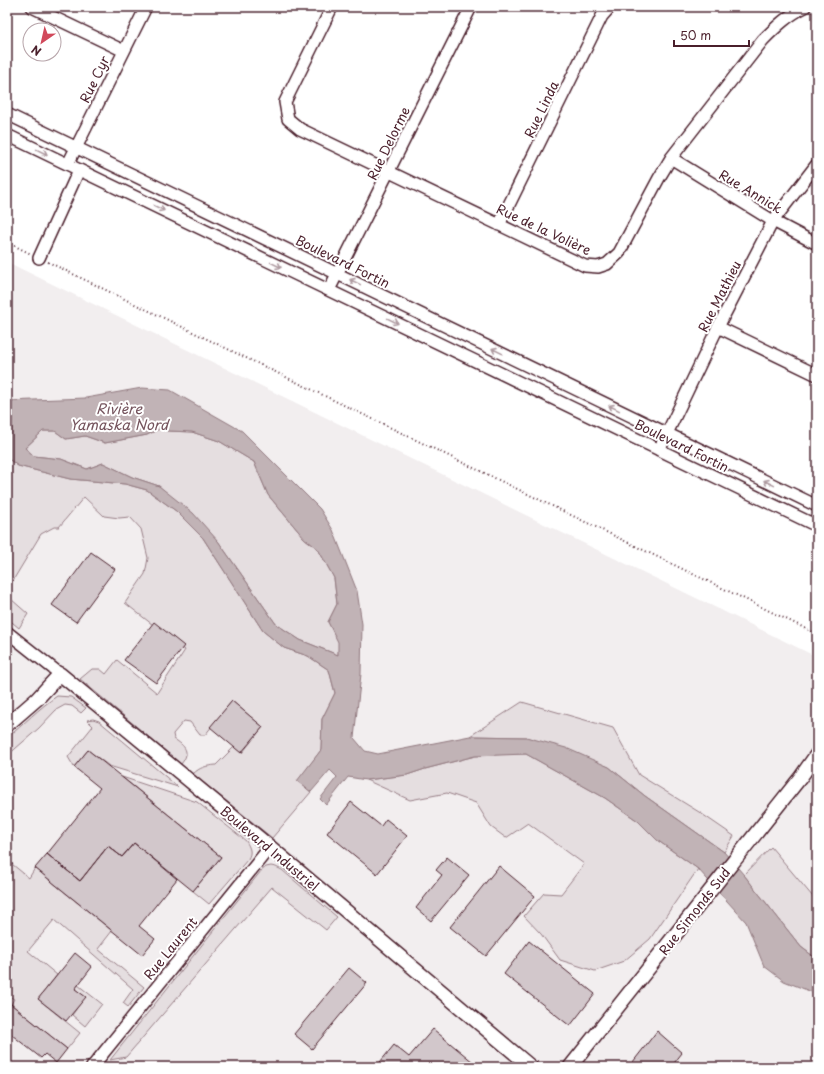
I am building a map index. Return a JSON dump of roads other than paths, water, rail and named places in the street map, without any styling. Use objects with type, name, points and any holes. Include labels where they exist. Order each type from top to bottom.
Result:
[{"type":"street","points":[[32,7],[124,51]]},
{"type":"street","name":"Rue Cyr","points":[[68,164],[146,7]]},
{"type":"street","name":"Rue de la Volière","points":[[332,7],[285,102],[288,119],[300,129],[584,266],[598,267],[607,264],[619,253],[671,158],[764,40],[777,25],[794,12],[805,7]]},
{"type":"street","name":"Rue Delorme","points":[[329,290],[471,7]]},
{"type":"street","name":"Rue Linda","points":[[499,225],[602,16],[610,7]]},
{"type":"street","name":"Boulevard Fortin","points":[[7,114],[817,506]]},
{"type":"street","name":"Boulevard Fortin","points":[[7,135],[817,526]]},
{"type":"street","name":"Rue Annick","points":[[671,158],[773,222],[817,244]]},
{"type":"street","name":"Rue Mathieu","points":[[659,450],[718,327],[773,222],[817,164]]},
{"type":"street","points":[[39,258],[79,170]]},
{"type":"street","points":[[206,231],[213,214]]},
{"type":"street","points":[[718,327],[817,376]]},
{"type":"street","points":[[452,350],[461,333]]},
{"type":"street","points":[[565,405],[574,388]]},
{"type":"street","points":[[786,511],[794,494]]},
{"type":"street","name":"Boulevard Industriel","points":[[7,632],[270,847],[531,1067]]},
{"type":"street","points":[[7,725],[37,699],[60,674]]},
{"type":"street","name":"Rue Simonds Sud","points":[[570,1067],[708,895],[800,778],[817,754]]},
{"type":"street","name":"Rue Laurent","points":[[92,1067],[270,847]]},
{"type":"water","name":"Rivière Yamaska Nord","points":[[142,388],[170,390],[242,431],[320,509],[333,530],[357,591],[362,624],[361,674],[354,738],[365,751],[378,754],[470,736],[526,737],[566,748],[609,767],[645,796],[724,852],[801,947],[817,959],[817,994],[784,981],[764,966],[746,922],[698,869],[657,840],[638,821],[605,798],[526,754],[475,756],[407,775],[366,780],[348,777],[326,805],[320,799],[337,777],[330,770],[311,792],[297,781],[321,750],[322,719],[335,693],[329,670],[308,656],[284,648],[263,631],[203,538],[176,511],[147,490],[125,484],[70,479],[18,466],[7,458],[7,401],[86,398]],"holes":[[[159,429],[192,432],[219,441],[254,462],[268,495],[304,538],[318,549],[334,578],[337,604],[328,622],[338,642],[338,655],[300,640],[276,624],[218,541],[193,513],[159,486],[132,477],[103,463],[87,469],[61,459],[34,456],[25,448],[43,431],[55,431],[66,439],[85,436],[105,443],[147,435]]]}]
